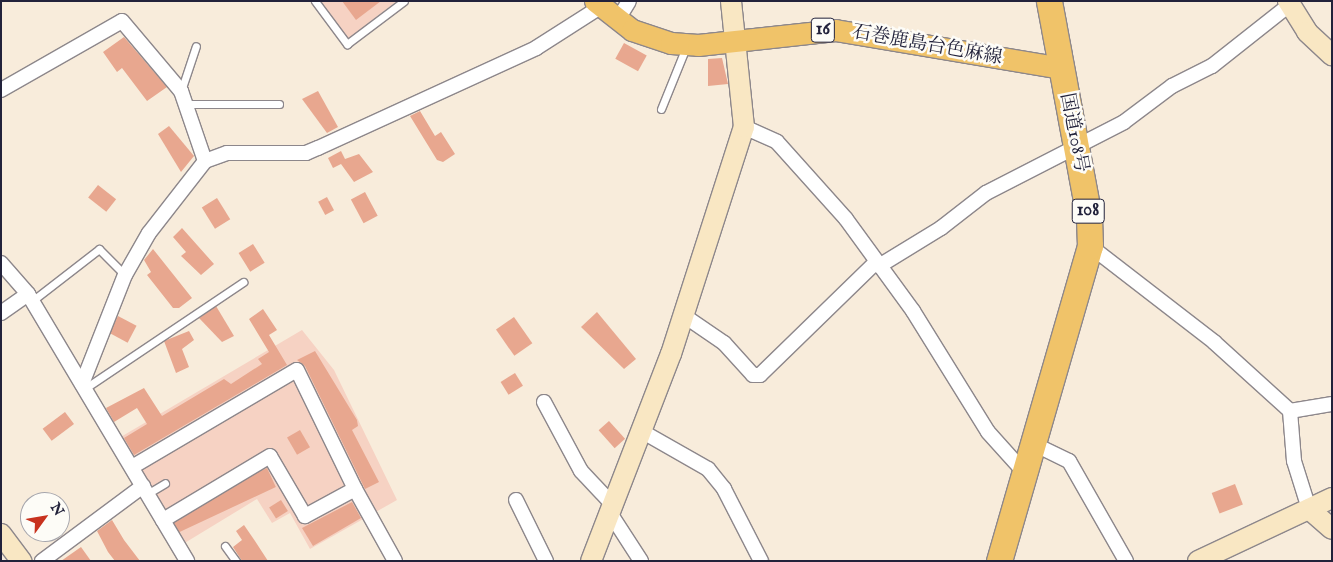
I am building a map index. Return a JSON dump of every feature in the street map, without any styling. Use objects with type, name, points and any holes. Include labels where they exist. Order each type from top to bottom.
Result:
[{"type":"highway","name":"国道108号","points":[[999,561],[1090,246],[1076,149],[1048,1]]},
{"type":"highway","name":"国道108号","points":[[1016,561],[1042,448],[1059,351]]},
{"type":"main road","name":"石巻鹿島台色麻線","points":[[598,4],[617,21],[643,36],[687,45],[835,30],[1061,68]]},
{"type":"street","points":[[617,21],[629,1]]},
{"type":"street","points":[[591,561],[643,432],[744,128],[731,1]]},
{"type":"street","points":[[83,386],[125,275],[149,233],[204,161],[227,153],[306,153],[536,48],[598,4]]},
{"type":"street","points":[[683,315],[724,343],[753,375],[760,375],[877,264],[941,228],[986,193],[1076,149],[1124,122],[1172,86],[1212,66],[1288,4],[1332,55]]},
{"type":"street","points":[[1,90],[122,21],[181,98],[204,161]]},
{"type":"street","points":[[744,128],[778,142],[846,219],[983,424],[1024,472]]},
{"type":"street","points":[[1090,246],[1214,342],[1290,411],[1294,461],[1309,509],[1332,529]]},
{"type":"street","points":[[1,263],[30,298],[188,561]]},
{"type":"street","points":[[1,313],[30,298]]},
{"type":"street","points":[[132,467],[297,370],[356,489],[395,561]]},
{"type":"street","points":[[544,402],[581,472],[612,509],[641,561]]},
{"type":"street","points":[[1290,411],[1332,404]]},
{"type":"street","points":[[643,432],[708,469],[724,489],[761,561]]},
{"type":"street","points":[[1042,448],[1069,462],[1126,561]]},
{"type":"street","points":[[163,520],[270,456],[305,516],[356,489]]},
{"type":"street","points":[[42,561],[145,490]]},
{"type":"street","points":[[1198,561],[1332,498]]},
{"type":"street","points":[[516,500],[546,561]]},
{"type":"street","points":[[1,534],[21,561]]},
{"type":"lane","points":[[314,1],[348,44],[404,1]]},
{"type":"lane","points":[[661,109],[687,45]]},
{"type":"lane","points":[[196,46],[181,98],[279,104]]},
{"type":"lane","points":[[30,298],[99,249],[125,275]]},
{"type":"lane","points":[[83,386],[242,282]]},
{"type":"lane","points":[[145,490],[165,483]]},
{"type":"lane","points":[[225,546],[236,561]]},
{"type":"shaded area","points":[[319,1],[397,1],[348,39]]},
{"type":"shaded area","points":[[302,330],[334,370],[397,500],[310,549],[290,513],[272,523],[257,499],[183,544],[119,438]]},
{"type":"building","points":[[342,1],[381,1],[356,20]]},
{"type":"building","points":[[124,37],[167,87],[147,101],[122,68],[117,72],[103,52]]},
{"type":"building","points":[[624,43],[647,56],[638,71],[615,59]]},
{"type":"building","points":[[722,58],[728,84],[708,86],[708,59]]},
{"type":"building","points":[[318,91],[338,127],[327,133],[302,99]]},
{"type":"building","points":[[420,111],[435,136],[441,132],[455,154],[443,162],[437,160],[410,116]]},
{"type":"building","points":[[169,126],[194,156],[181,172],[158,134]]},
{"type":"building","points":[[341,151],[345,159],[359,154],[373,172],[354,182],[341,164],[333,168],[328,158]]},
{"type":"building","points":[[98,185],[116,199],[106,212],[88,198]]},
{"type":"building","points":[[365,192],[378,216],[364,223],[351,200]]},
{"type":"building","points":[[327,197],[334,210],[325,215],[318,202]]},
{"type":"building","points":[[217,198],[230,219],[215,229],[202,208]]},
{"type":"building","points":[[182,228],[214,264],[201,275],[181,256],[186,252],[173,237]]},
{"type":"building","points":[[253,244],[265,263],[250,272],[239,253]]},
{"type":"building","points":[[153,249],[192,298],[179,308],[173,308],[147,275],[151,272],[144,260]]},
{"type":"building","points":[[216,306],[234,336],[222,342],[199,318]]},
{"type":"building","points":[[263,309],[277,330],[269,335],[287,365],[134,455],[124,438],[147,424],[137,408],[114,422],[106,408],[144,388],[162,416],[224,379],[231,384],[262,364],[258,359],[269,352],[249,319]]},
{"type":"building","points":[[597,312],[636,359],[624,369],[581,327]]},
{"type":"building","points":[[118,316],[137,326],[128,343],[109,333]]},
{"type":"building","points":[[514,317],[532,343],[514,356],[496,330]]},
{"type":"building","points":[[189,331],[194,340],[182,349],[189,367],[176,373],[164,341]]},
{"type":"building","points":[[315,351],[357,420],[358,426],[352,430],[379,482],[365,489],[305,366],[297,360]]},
{"type":"building","points":[[515,373],[523,386],[509,395],[501,382]]},
{"type":"building","points":[[65,412],[74,424],[52,441],[43,429]]},
{"type":"building","points":[[609,421],[625,439],[615,448],[599,430]]},
{"type":"building","points":[[300,430],[310,447],[297,455],[287,438]]},
{"type":"building","points":[[267,468],[276,487],[178,533],[169,514]]},
{"type":"building","points":[[1235,484],[1243,505],[1220,513],[1212,493]]},
{"type":"building","points":[[281,500],[288,511],[276,518],[269,507]]},
{"type":"building","points":[[352,502],[361,518],[313,546],[302,528]]},
{"type":"building","points":[[112,520],[140,561],[115,561],[108,552],[97,531]]},
{"type":"building","points":[[244,525],[268,561],[242,561],[233,547],[242,540],[236,531]]},
{"type":"building","points":[[81,547],[91,561],[61,561]]}]
